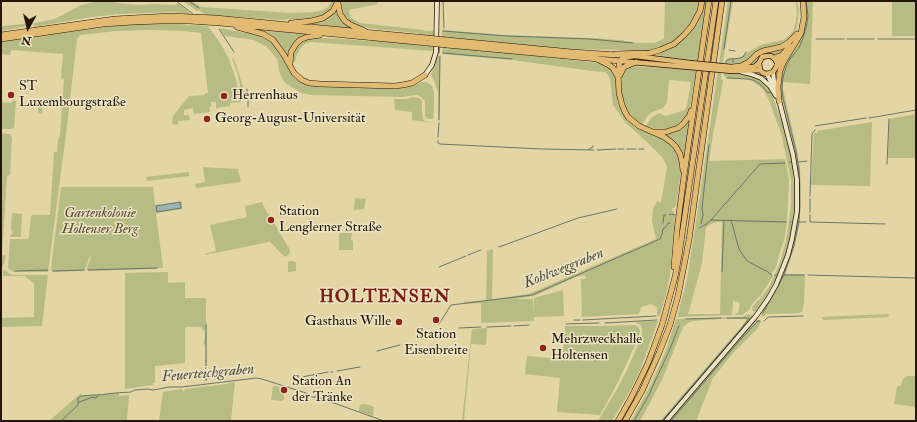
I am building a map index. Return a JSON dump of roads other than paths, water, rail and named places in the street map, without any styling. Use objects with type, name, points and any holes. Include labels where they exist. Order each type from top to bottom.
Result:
[{"type":"highway","points":[[278,24],[311,21],[323,18],[333,11],[338,1]]},
{"type":"highway","points":[[338,1],[340,14],[345,21],[371,33]]},
{"type":"highway","points":[[447,42],[571,52],[614,54],[650,53],[674,44],[684,35],[692,26],[700,11],[702,1]]},
{"type":"highway","points":[[673,286],[677,230],[709,1]]},
{"type":"highway","points":[[618,421],[631,398],[655,345],[673,286],[679,256],[716,1]]},
{"type":"highway","points":[[624,421],[649,377],[659,353],[670,325],[681,281],[689,240],[721,13],[724,1]]},
{"type":"highway","points":[[774,58],[786,52],[797,34],[801,20],[801,1]]},
{"type":"highway","points":[[779,101],[778,86],[780,71],[783,63],[797,40],[803,25],[804,13],[801,1]]},
{"type":"highway","points":[[1,35],[115,19],[155,16],[215,18],[371,33],[620,61],[618,72],[620,98],[625,112],[628,117],[639,126],[671,142],[676,147],[682,162],[683,183]]},
{"type":"highway","points":[[1,39],[109,24],[154,21],[190,21],[427,40]]},
{"type":"highway","points":[[220,24],[263,34],[272,40],[281,50],[294,73],[305,81],[314,83],[402,85],[416,81],[425,75]]},
{"type":"highway","points":[[30,31],[67,30]]},
{"type":"highway","points":[[290,65],[291,52],[300,40],[307,37],[328,33]]},
{"type":"highway","points":[[732,69],[749,62],[757,54],[785,45],[797,34]]},
{"type":"highway","points":[[777,65],[779,61],[792,49]]},
{"type":"highway","points":[[614,54],[636,59]]},
{"type":"highway","points":[[595,58],[613,68],[619,79]]},
{"type":"highway","points":[[619,79],[624,67],[636,59]]},
{"type":"highway","points":[[652,132],[666,132],[678,128],[690,115],[694,104]]},
{"type":"main road","points":[[425,75],[432,65],[436,52],[437,1]]},
{"type":"main road","points":[[732,69],[754,67],[764,56],[769,56],[774,58],[777,65],[773,72],[767,74]]},
{"type":"main road","points":[[620,61],[636,59],[732,69],[760,70],[767,74],[784,119]]},
{"type":"main road","points":[[759,63],[760,70]]},
{"type":"main road","points":[[732,69],[761,78],[770,86],[776,96]]},
{"type":"main road","points":[[666,421],[756,316],[768,299],[788,255],[797,211],[797,180],[794,155],[779,101],[773,72]]},
{"type":"water","points":[[180,202],[181,208],[157,212],[156,206]]},
{"type":"waterway","points":[[176,1],[193,14]]},
{"type":"waterway","points":[[189,1],[199,8]]},
{"type":"waterway","points":[[443,1],[444,28]]},
{"type":"waterway","points":[[724,49],[732,1]]},
{"type":"waterway","points":[[763,313],[784,275],[794,246],[799,222],[799,169],[782,89],[786,67],[790,59],[799,48],[807,24],[808,15],[806,1]]},
{"type":"waterway","points":[[219,29],[234,52]]},
{"type":"waterway","points":[[443,31],[533,37]]},
{"type":"waterway","points":[[534,37],[590,39],[633,43]]},
{"type":"waterway","points":[[816,39],[844,39]]},
{"type":"waterway","points":[[847,39],[874,39]]},
{"type":"waterway","points":[[878,39],[916,39]]},
{"type":"waterway","points":[[439,53],[440,45]]},
{"type":"waterway","points":[[729,50],[735,51]]},
{"type":"waterway","points":[[733,63],[733,59],[743,57],[746,52]]},
{"type":"waterway","points":[[443,53],[512,59]]},
{"type":"waterway","points":[[439,120],[440,56]]},
{"type":"waterway","points":[[726,63],[729,59],[733,59]]},
{"type":"waterway","points":[[727,78],[753,80],[760,84],[768,93],[770,92]]},
{"type":"waterway","points":[[247,89],[248,96]]},
{"type":"waterway","points":[[248,100],[248,107]]},
{"type":"waterway","name":"Kohlweggraben","points":[[869,118],[916,110]]},
{"type":"waterway","name":"Kohlweggraben","points":[[815,126],[866,118]]},
{"type":"waterway","points":[[887,164],[889,119]]},
{"type":"waterway","points":[[438,137],[439,123]]},
{"type":"waterway","name":"Kohlweggraben","points":[[810,196],[812,134],[815,130]]},
{"type":"waterway","points":[[438,141],[440,144],[594,150]]},
{"type":"waterway","points":[[701,224],[709,145]]},
{"type":"waterway","points":[[589,149],[593,146]]},
{"type":"waterway","points":[[597,150],[616,149]]},
{"type":"waterway","points":[[618,149],[624,149]]},
{"type":"waterway","points":[[627,149],[636,149]]},
{"type":"waterway","points":[[639,149],[644,149]]},
{"type":"waterway","name":"Kohlweggraben","points":[[799,162],[807,161]]},
{"type":"waterway","name":"Kohlweggraben","points":[[699,228],[711,220],[760,164],[785,163]]},
{"type":"waterway","points":[[810,199],[810,212]]},
{"type":"waterway","points":[[499,247],[578,218],[617,209]]},
{"type":"waterway","points":[[663,223],[664,215],[666,215]]},
{"type":"waterway","points":[[670,215],[675,215]]},
{"type":"waterway","points":[[810,215],[810,222],[885,224]]},
{"type":"waterway","points":[[711,220],[786,222]]},
{"type":"waterway","points":[[731,220],[739,249],[747,261],[772,275]]},
{"type":"waterway","points":[[722,272],[724,221]]},
{"type":"waterway","points":[[799,222],[806,222]]},
{"type":"waterway","name":"Kohlweggraben","points":[[439,324],[451,305],[532,295],[660,239],[663,229],[668,223],[670,223]]},
{"type":"waterway","points":[[468,255],[481,250]]},
{"type":"waterway","points":[[439,267],[466,256]]},
{"type":"waterway","points":[[88,270],[157,268]]},
{"type":"waterway","points":[[15,271],[48,270]]},
{"type":"waterway","points":[[53,271],[84,270]]},
{"type":"waterway","points":[[784,275],[804,275]]},
{"type":"waterway","points":[[808,275],[916,278]]},
{"type":"waterway","points":[[583,320],[656,316]]},
{"type":"waterway","points":[[764,321],[768,317],[803,316]]},
{"type":"waterway","points":[[686,319],[721,318]]},
{"type":"waterway","points":[[662,421],[749,318],[727,318]]},
{"type":"waterway","points":[[574,320],[580,320]]},
{"type":"waterway","points":[[605,323],[657,320]]},
{"type":"waterway","points":[[671,421],[757,321],[760,321]]},
{"type":"waterway","points":[[566,324],[599,323]]},
{"type":"waterway","points":[[206,325],[206,330]]},
{"type":"waterway","points":[[514,326],[529,325]]},
{"type":"waterway","points":[[487,327],[511,326]]},
{"type":"waterway","points":[[634,421],[649,395],[679,326]]},
{"type":"waterway","points":[[459,328],[481,327]]},
{"type":"waterway","points":[[206,332],[206,380]]},
{"type":"waterway","name":"Kohlweggraben","points":[[377,351],[400,345]]},
{"type":"waterway","name":"Kohlweggraben","points":[[337,371],[360,367]]},
{"type":"waterway","name":"Kohlweggraben","points":[[297,378],[328,372]]},
{"type":"waterway","name":"Feuerteichgraben","points":[[61,421],[78,405],[78,398],[81,396],[131,392],[135,390],[153,390],[168,387],[182,387],[256,378],[306,393],[312,397],[317,397],[384,421]]},
{"type":"waterway","name":"Feuerteichgraben","points":[[79,402],[93,397],[96,398],[98,396]]},
{"type":"place","name":"ST Luxembourgstraße","points":[[11,95]]},
{"type":"place","name":"Herrenhaus","points":[[224,96]]},
{"type":"place","name":"Georg-August-Universität","points":[[207,119]]},
{"type":"place","name":"Station Lenglerner Straße","points":[[271,220]]},
{"type":"place","name":"Station Eisenbreite","points":[[436,320]]},
{"type":"place","name":"Gasthaus Wille","points":[[399,322]]},
{"type":"place","name":"Mehrzweckhalle Holtensen","points":[[543,348]]},
{"type":"place","name":"Station An der Tränke","points":[[284,390]]},
{"type":"district","name":"HOLTENSEN","points":[[385,298]]},
{"type":"park label","name":"Gartenkolonie Holtenser Berg","points":[[100,222]]}]
